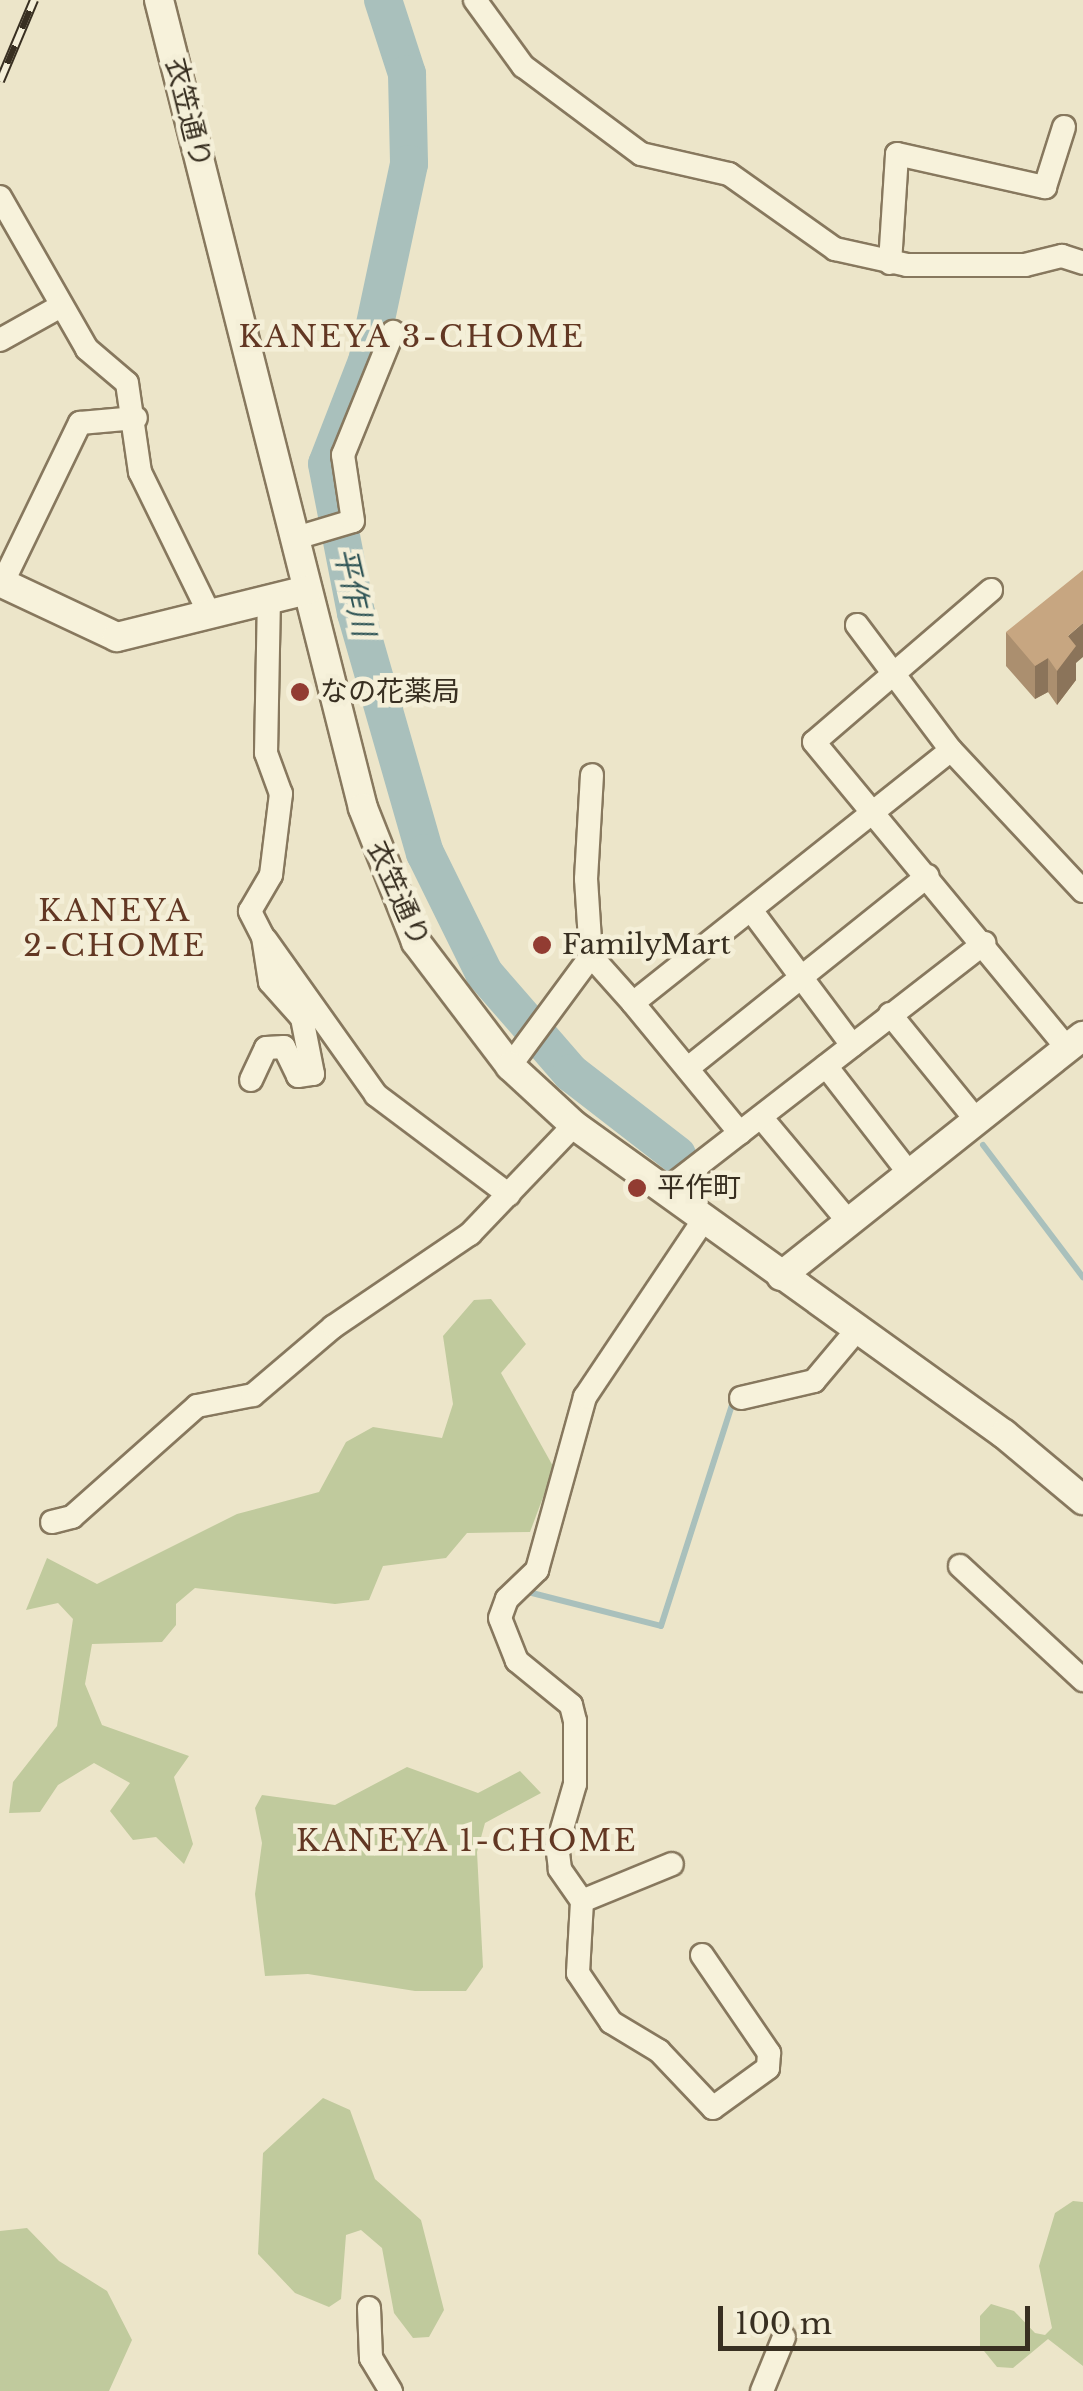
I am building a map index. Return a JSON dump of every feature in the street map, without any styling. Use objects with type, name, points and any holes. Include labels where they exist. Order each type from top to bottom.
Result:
[{"type":"street","name":"衣笠通り","points":[[159,0],[307,590],[384,874],[416,942],[510,1066],[574,1125],[1004,1434],[1083,1500]]},
{"type":"street","points":[[476,0],[523,66],[641,154],[729,174],[836,249],[890,263],[1025,265],[1062,256],[1083,263]]},
{"type":"street","points":[[890,263],[897,154],[1045,186],[1064,126]]},
{"type":"street","points":[[0,196],[87,350],[126,382],[136,418],[140,472],[209,613]]},
{"type":"street","points":[[0,340],[61,306]]},
{"type":"street","points":[[296,538],[353,521],[343,456],[392,332]]},
{"type":"street","points":[[136,418],[80,424],[1,583],[117,637],[307,590]]},
{"type":"street","points":[[781,1276],[1075,1042],[984,943],[814,742],[992,590]]},
{"type":"street","points":[[269,600],[266,753],[281,794],[271,875],[250,911],[263,937],[376,1095],[509,1196]]},
{"type":"street","points":[[857,625],[951,750],[1083,891]]},
{"type":"street","points":[[634,1003],[951,750]]},
{"type":"street","points":[[592,775],[586,879],[591,956],[740,1133]]},
{"type":"street","points":[[688,1068],[928,876]]},
{"type":"street","points":[[751,910],[852,1045]]},
{"type":"street","points":[[251,1080],[266,1048],[284,1047],[298,1076],[313,1074],[302,1018],[270,982],[263,937]]},
{"type":"street","points":[[666,1190],[984,943]]},
{"type":"street","points":[[510,1066],[591,956]]},
{"type":"street","points":[[890,1014],[976,1120]]},
{"type":"street","points":[[826,1066],[909,1173]]},
{"type":"street","points":[[762,1117],[848,1221]]},
{"type":"street","points":[[52,1522],[72,1517],[197,1406],[252,1396],[333,1327],[470,1234],[574,1125]]},
{"type":"street","points":[[702,1955],[769,2053],[768,2068],[713,2108],[659,2051],[611,2022],[578,1973],[582,1901],[560,1869],[557,1846],[575,1784],[571,1705],[517,1662],[500,1618],[507,1599],[537,1570],[586,1397],[705,1218]]},
{"type":"street","points":[[741,1398],[814,1381],[856,1331]]},
{"type":"street","points":[[960,1566],[1083,1680]]},
{"type":"street","points":[[582,1901],[672,1864]]},
{"type":"street","points":[[369,2308],[371,2358],[391,2391]]},
{"type":"street","points":[[762,2391],[784,2338]]},
{"type":"green space","points":[[491,1299],[526,1344],[501,1373],[554,1468],[530,1532],[467,1533],[446,1558],[383,1566],[369,1600],[335,1604],[195,1588],[176,1604],[176,1625],[162,1642],[92,1644],[85,1684],[102,1725],[189,1756],[174,1777],[193,1844],[184,1864],[156,1837],[133,1840],[110,1811],[130,1783],[94,1763],[58,1785],[40,1812],[9,1813],[13,1782],[57,1726],[73,1619],[58,1603],[26,1610],[47,1558],[97,1584],[237,1514],[319,1492],[346,1442],[373,1427],[442,1438],[453,1404],[443,1336],[474,1300]]},
{"type":"green space","points":[[407,1767],[478,1793],[520,1771],[541,1793],[485,1823],[477,1852],[483,1967],[466,1991],[415,1991],[308,1974],[265,1976],[255,1894],[262,1843],[255,1808],[262,1795],[335,1805]]},
{"type":"green space","points":[[323,2098],[350,2110],[375,2179],[421,2220],[444,2310],[429,2337],[413,2338],[394,2313],[382,2248],[361,2230],[346,2235],[341,2299],[329,2307],[295,2293],[258,2254],[263,2153]]},
{"type":"green space","points":[[1073,2201],[1083,2202],[1083,2366],[1048,2339],[1013,2368],[997,2367],[980,2346],[980,2316],[991,2304],[1014,2311],[1035,2333],[1045,2335],[1052,2328],[1039,2266],[1055,2213]]},
{"type":"green space","points":[[27,2228],[59,2261],[107,2291],[132,2340],[109,2391],[0,2391],[0,2231]]},
{"type":"building","points":[[1083,570],[1083,623],[1068,636],[1076,646],[1057,671],[1048,658],[1035,666],[1006,632]]},
{"type":"waterway","name":"平作川","points":[[383,0],[407,74],[409,164],[367,361],[327,464],[356,613],[425,853],[484,973],[571,1073],[677,1155]]},
{"type":"waterway","points":[[983,1145],[1083,1277]]},
{"type":"waterway","points":[[532,1593],[661,1626],[734,1399]]},
{"type":"railway","points":[[0,81],[34,0]]},
{"type":"place","name":"なの花薬局","points":[[300,692]]},
{"type":"place","name":"FamilyMart","points":[[542,945]]},
{"type":"place","name":"平作町","points":[[637,1188]]},
{"type":"district","name":"KANEYA 3-CHOME","points":[[412,337]]},
{"type":"district","name":"KANEYA 2-CHOME","points":[[115,928]]},
{"type":"district","name":"KANEYA 1-CHOME","points":[[467,1841]]}]
